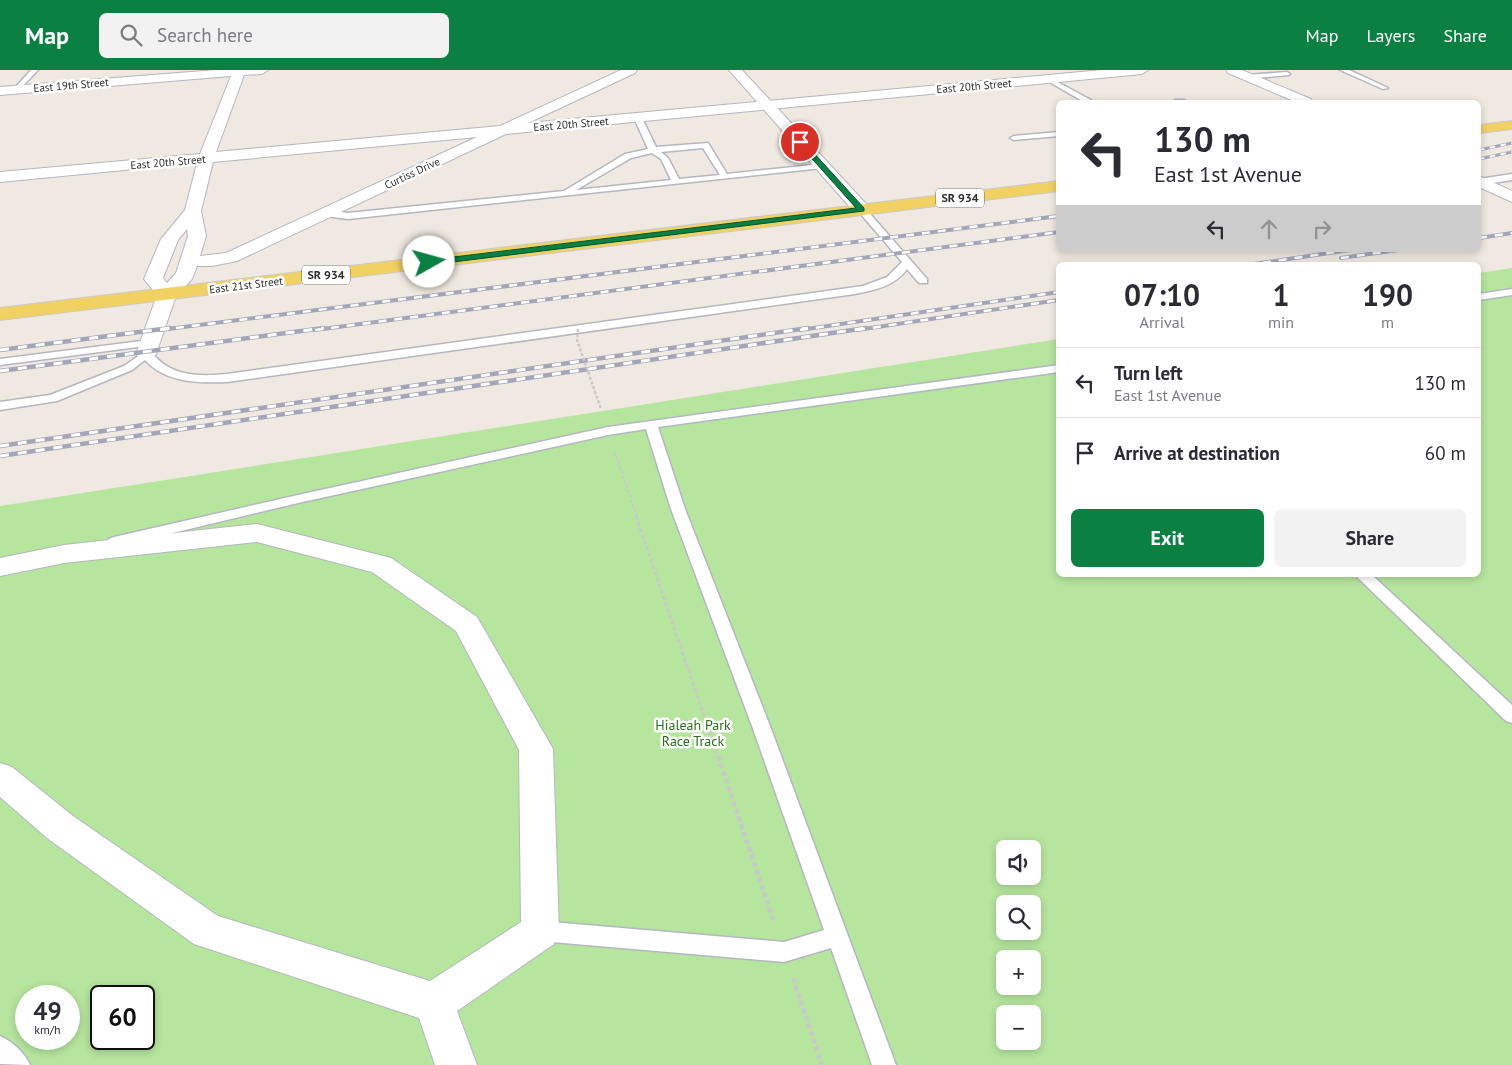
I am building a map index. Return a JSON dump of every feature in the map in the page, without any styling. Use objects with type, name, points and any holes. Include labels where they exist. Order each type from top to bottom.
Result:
[{"type":"main road","points":[[1481,129],[1512,125]]},
{"type":"main road","points":[[1481,141],[1512,137]]},
{"type":"main road","name":"East 21st Street","points":[[0,314],[1056,186]]},
{"type":"street","name":"East 19th Street","points":[[0,91],[262,70]]},
{"type":"street","name":"Curtiss Drive","points":[[189,260],[212,261],[231,257],[631,70]]},
{"type":"street","points":[[735,70],[862,210]]},
{"type":"street","name":"East 20th Street","points":[[0,177],[1142,70]]},
{"type":"street","points":[[1232,70],[1301,100]]},
{"type":"street","points":[[147,349],[167,294],[185,275],[197,236],[193,211],[206,158],[240,71]]},
{"type":"street","points":[[1481,182],[1512,197]]},
{"type":"street","points":[[167,294],[153,279],[170,239],[193,211]]},
{"type":"street","points":[[0,567],[64,554],[257,532],[381,565],[467,624],[536,749],[540,931],[434,1003]]},
{"type":"street","points":[[0,778],[60,827],[208,930],[434,1003]]},
{"type":"street","points":[[434,1003],[456,1065]]},
{"type":"lane","points":[[17,89],[35,70]]},
{"type":"lane","points":[[1343,70],[1385,88]]},
{"type":"lane","points":[[1247,77],[1287,74]]},
{"type":"lane","points":[[1048,79],[1085,100]]},
{"type":"lane","points":[[638,118],[653,150],[664,158],[676,182]]},
{"type":"lane","points":[[1014,138],[1056,134]]},
{"type":"lane","points":[[565,193],[628,156],[653,150],[704,145],[725,177]]},
{"type":"lane","points":[[326,212],[348,216],[822,166]]},
{"type":"lane","points":[[1481,181],[1512,177]]},
{"type":"lane","points":[[862,210],[923,281]]},
{"type":"lane","points":[[147,349],[159,368],[181,377],[226,378],[874,287],[891,280],[901,272],[906,263]]},
{"type":"lane","points":[[1481,297],[1512,292]]},
{"type":"lane","points":[[0,362],[147,349]]},
{"type":"lane","points":[[0,406],[52,398],[128,368],[147,349]]},
{"type":"lane","points":[[64,554],[298,499],[608,431],[1056,368]]},
{"type":"lane","points":[[651,424],[678,509],[838,936],[884,1065]]},
{"type":"lane","points":[[1365,577],[1512,716]]},
{"type":"lane","points":[[540,931],[784,952],[838,936]]},
{"type":"lane","points":[[0,1048],[18,1065]]},
{"type":"path","points":[[578,329],[577,340],[822,1065]]},
{"type":"green space","name":"Hialeah Park Race Track","points":[[1512,268],[1512,1065],[0,1065],[0,506],[1056,339],[1056,577],[1481,577],[1481,273]]},
{"type":"railway","points":[[1481,150],[1512,143]]},
{"type":"railway","points":[[1481,159],[1512,152]]},
{"type":"railway","points":[[160,330],[1056,216]]},
{"type":"railway","points":[[315,330],[1056,232]]},
{"type":"railway","points":[[1481,238],[1512,233]]},
{"type":"railway","points":[[1268,262],[1336,252]]},
{"type":"railway","points":[[1341,258],[1384,252]]},
{"type":"railway","points":[[800,330],[1056,292]]},
{"type":"railway","points":[[857,330],[1056,300]]},
{"type":"railway","points":[[0,350],[170,328]]},
{"type":"railway","points":[[0,371],[324,328]]},
{"type":"railway","points":[[0,446],[808,328]]},
{"type":"railway","points":[[0,456],[866,328]]},
{"type":"route","points":[[429,262],[862,210],[800,142]]}]
